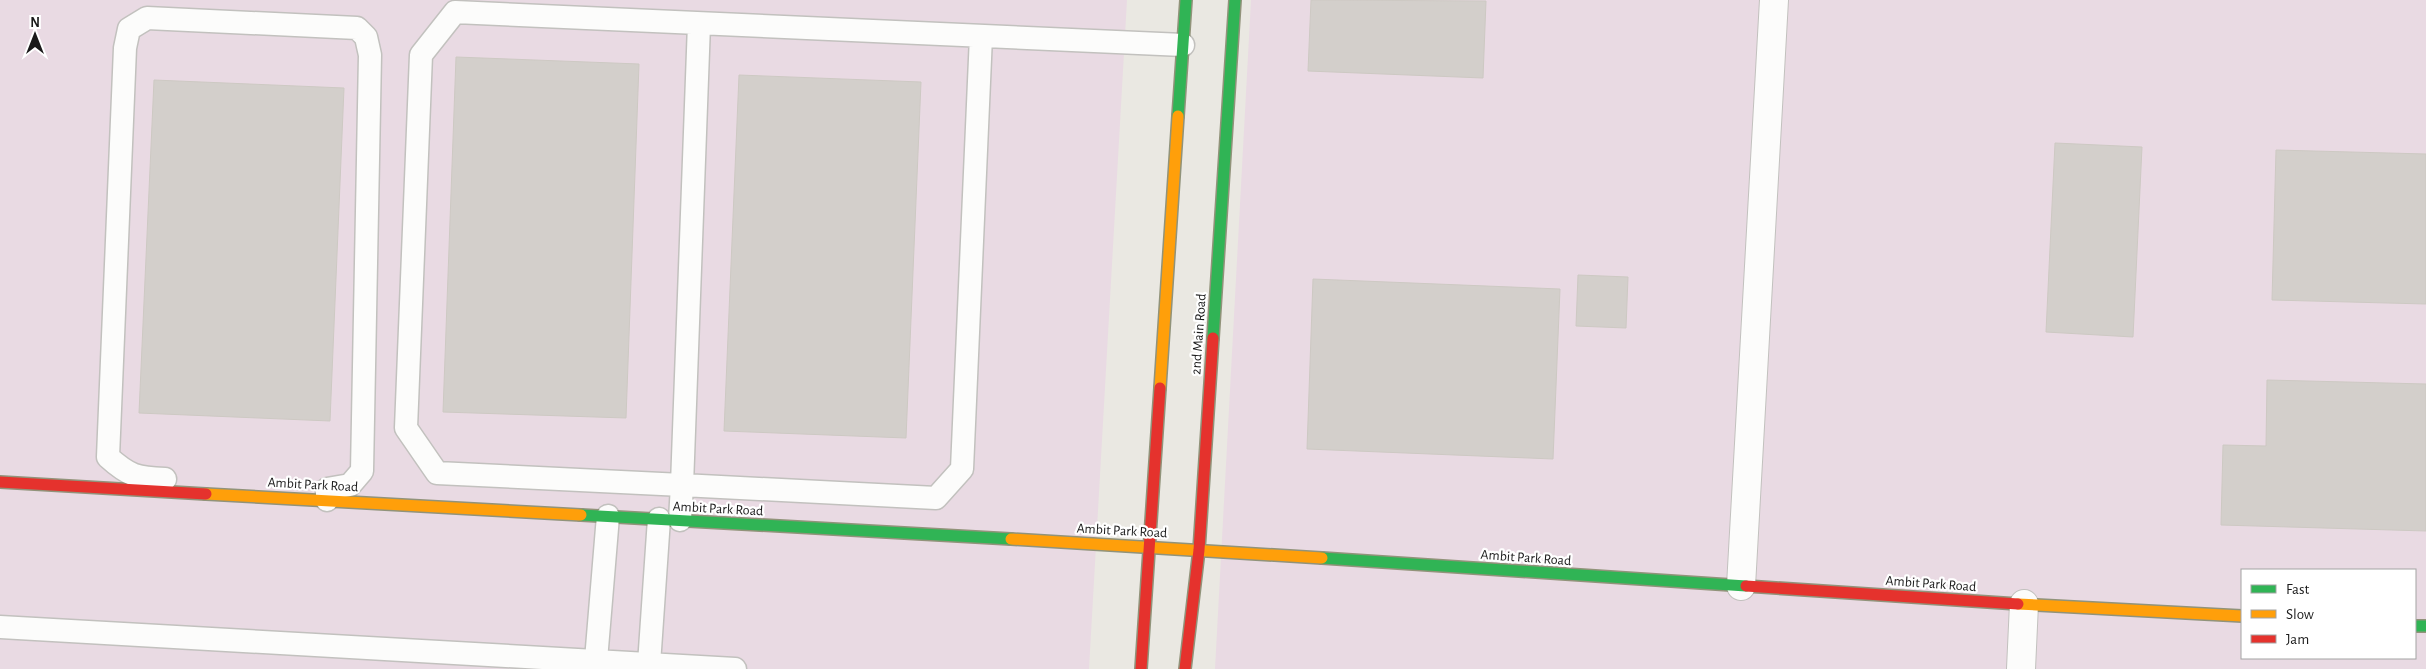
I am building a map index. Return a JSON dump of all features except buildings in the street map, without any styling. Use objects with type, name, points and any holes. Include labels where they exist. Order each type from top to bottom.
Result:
[{"type":"street","points":[[1141,669],[1186,0]]},
{"type":"street","name":"2nd Main Road","points":[[1185,669],[1199,550],[1235,0]]},
{"type":"street","points":[[1741,586],[1774,0]]},
{"type":"street","points":[[0,482],[190,487]]},
{"type":"street","name":"Ambit Park Road","points":[[327,495],[669,520],[1150,547],[2024,604],[2241,616]]},
{"type":"street","points":[[2021,669],[2024,604]]},
{"type":"lane","points":[[980,36],[962,469],[936,498],[438,473],[406,428],[421,55],[455,12],[1183,45]]},
{"type":"lane","points":[[147,18],[357,28],[366,37],[370,55],[362,471],[350,485],[327,495],[190,487],[140,478],[125,473],[108,457],[125,48],[130,29],[147,18]]},
{"type":"lane","points":[[650,664],[669,520],[682,485],[699,24]]},
{"type":"lane","points":[[596,660],[608,516]]},
{"type":"lane","points":[[0,627],[735,669]]},
{"type":"shaded area","points":[[0,0],[1127,0],[1089,669],[0,669]]},
{"type":"shaded area","points":[[1251,0],[2426,0],[2426,669],[1215,669]]},
{"type":"traffic: fast","points":[[1178,116],[1186,0]]},
{"type":"traffic: fast","points":[[1213,338],[1235,0]]},
{"type":"traffic: fast","points":[[581,515],[1011,539]]},
{"type":"traffic: fast","points":[[1322,558],[1746,586]]},
{"type":"traffic: fast","points":[[2416,626],[2426,626]]},
{"type":"traffic: slow","points":[[1160,388],[1178,116]]},
{"type":"traffic: slow","points":[[206,494],[581,515]]},
{"type":"traffic: slow","points":[[1011,539],[1322,558]]},
{"type":"traffic: slow","points":[[2018,604],[2241,616]]},
{"type":"traffic: jam","points":[[1185,669],[1199,550],[1213,338]]},
{"type":"traffic: jam","points":[[1141,669],[1160,388]]},
{"type":"traffic: jam","points":[[0,482],[206,494]]},
{"type":"traffic: jam","points":[[1746,586],[2018,604]]}]
